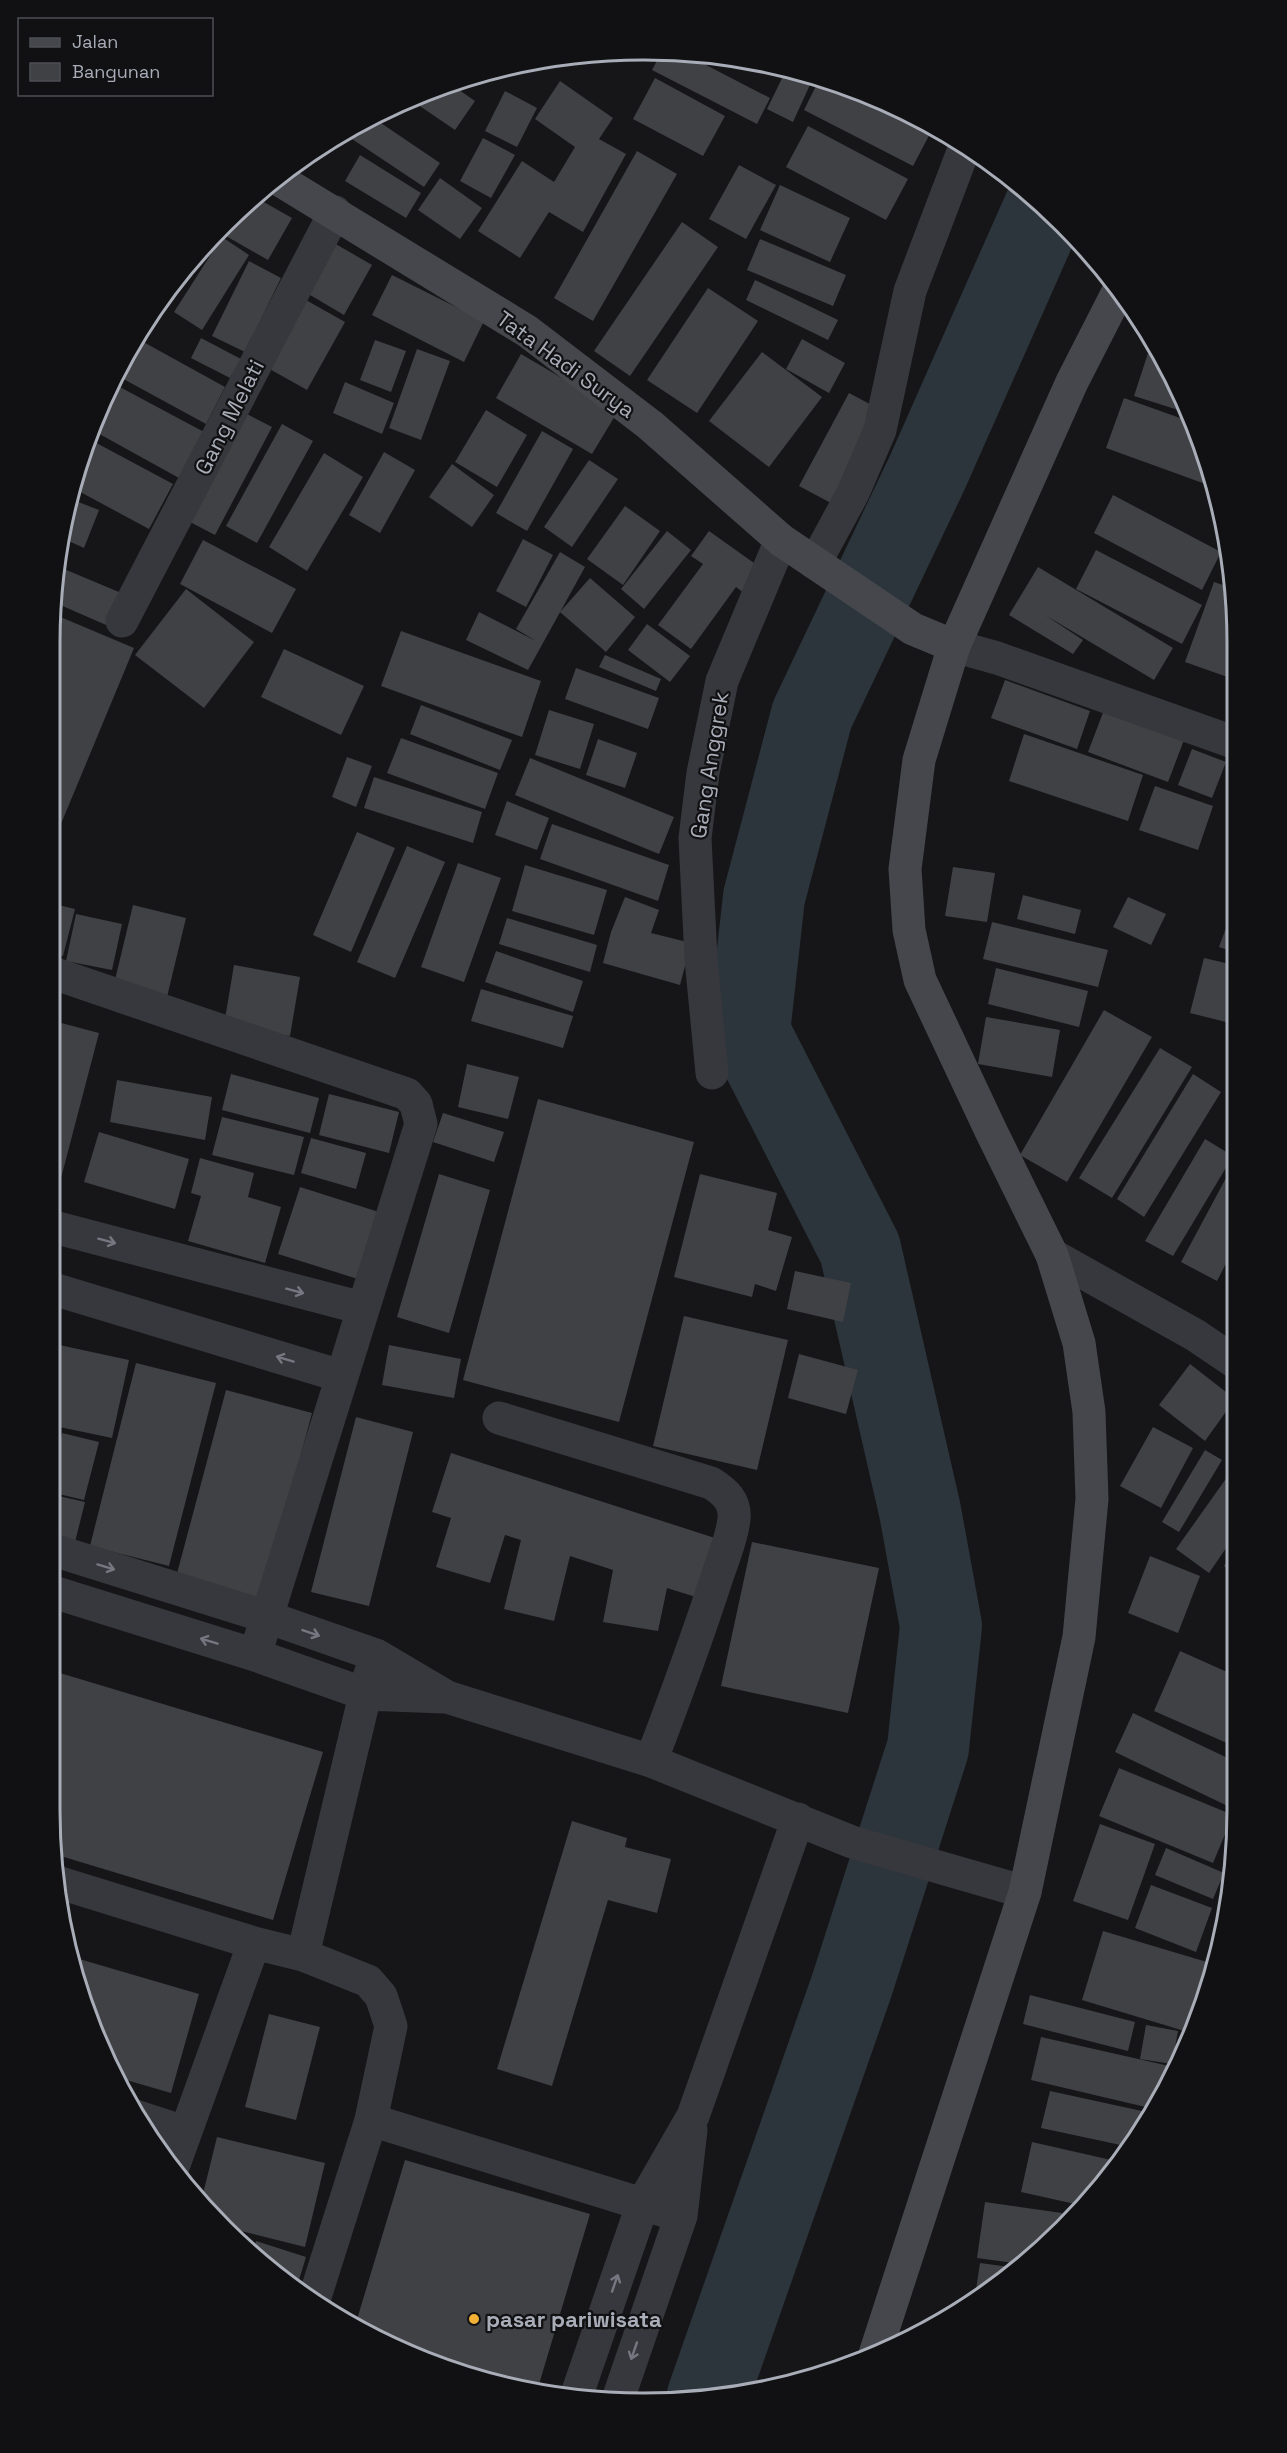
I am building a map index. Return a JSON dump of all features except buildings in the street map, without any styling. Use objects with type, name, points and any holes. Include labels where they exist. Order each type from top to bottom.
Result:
[{"type":"street","points":[[825,570],[853,493],[880,430],[910,291],[962,154]]},
{"type":"street","name":"Tata Hadi Surya","points":[[290,179],[335,212],[527,331],[650,425],[781,540],[913,629],[954,646]]},
{"type":"street","name":"Gang Melati","points":[[122,621],[335,212]]},
{"type":"street","points":[[879,2343],[1025,1892],[1079,1637],[1092,1498],[1089,1412],[1079,1343],[1052,1255],[920,980],[909,930],[905,869],[919,760],[954,646],[1072,382],[1114,299]]},
{"type":"street","name":"Gang Anggrek","points":[[712,1073],[700,959],[695,838],[703,773],[722,681],[781,540]]},
{"type":"street","points":[[954,646],[997,658],[1227,740]]},
{"type":"street","points":[[60,975],[407,1094],[416,1104],[421,1124],[255,1655]]},
{"type":"street","points":[[60,1229],[362,1308]]},
{"type":"street","points":[[1052,1255],[1195,1335],[1227,1357]]},
{"type":"street","points":[[60,1291],[341,1376]]},
{"type":"street","points":[[499,1418],[711,1483],[723,1490],[730,1500],[734,1518],[729,1539],[696,1641],[651,1761]]},
{"type":"street","points":[[60,1552],[267,1617],[376,1655],[447,1697],[651,1761],[871,1848],[1025,1892]]},
{"type":"street","points":[[60,1594],[255,1655],[365,1694],[447,1697]]},
{"type":"street","points":[[303,1955],[376,1655]]},
{"type":"street","points":[[579,2389],[643,2203],[693,2116],[798,1819]]},
{"type":"street","points":[[65,1884],[254,1943],[303,1955],[368,1981],[381,1996],[391,2026],[370,2120],[316,2293]]},
{"type":"street","points":[[176,2158],[254,1943]]},
{"type":"street","points":[[620,2392],[681,2216],[693,2116]]},
{"type":"street","points":[[370,2120],[681,2216]]},
{"type":"street","points":[[150,2121],[184,2132]]},
{"type":"waterway","points":[[711,2389],[852,1985],[928,1748],[941,1626],[920,1511],[860,1249],[749,1032],[764,897],[812,715],[928,471],[1041,217]]},
{"type":"place","name":"pasar pariwisata","points":[[474,2319]]}]
